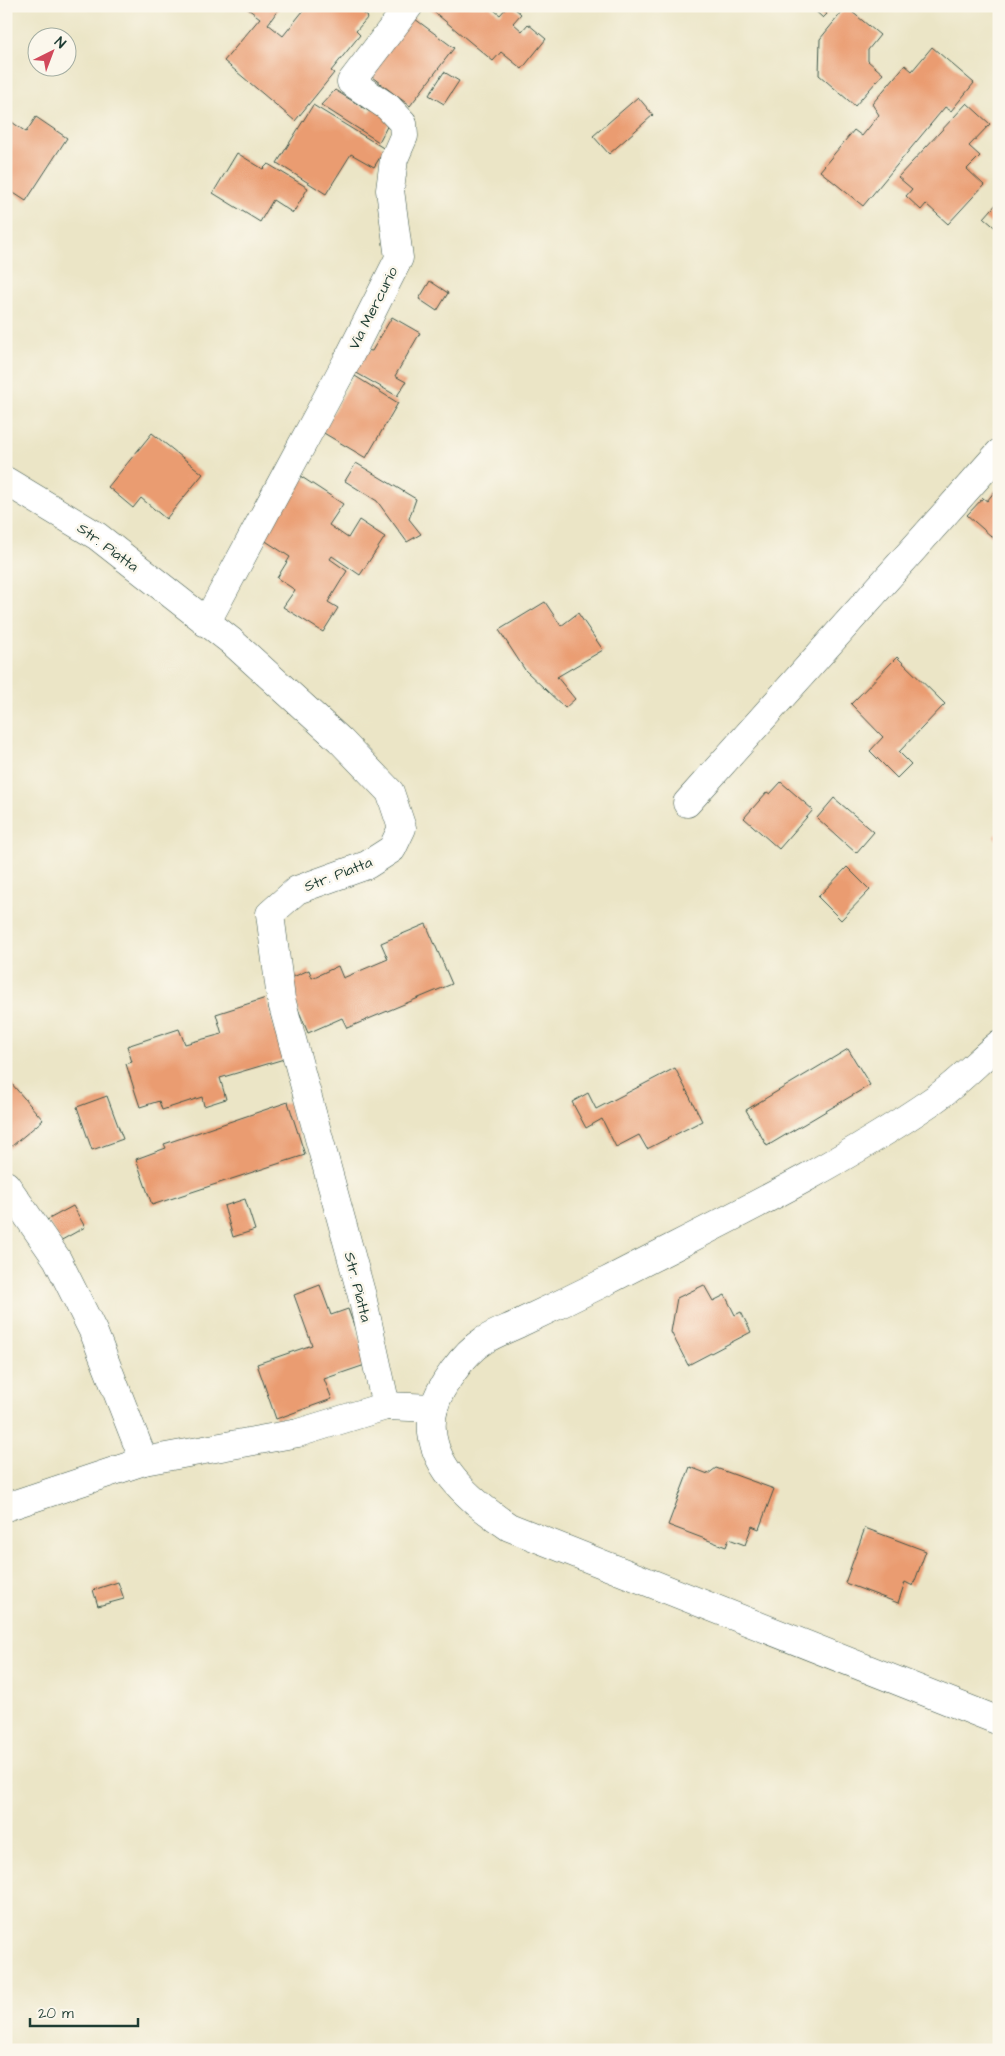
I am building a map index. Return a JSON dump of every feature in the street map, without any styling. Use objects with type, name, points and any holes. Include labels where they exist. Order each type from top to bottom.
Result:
[{"type":"street","name":"Via Mercurio","points":[[206,623],[347,361],[398,258],[390,190],[394,160],[404,136],[403,123],[388,107],[351,82],[409,6]]},
{"type":"street","points":[[687,803],[999,453]]},
{"type":"street","name":"Str. Piatta","points":[[6,480],[97,536],[231,641],[340,740],[390,792],[402,828],[392,850],[367,865],[297,890],[270,914],[281,1000],[362,1296],[386,1406]]},
{"type":"street","points":[[999,1044],[934,1100],[835,1163],[562,1303],[482,1341],[460,1363],[443,1386],[434,1408],[435,1446],[452,1480],[478,1506],[509,1528],[999,1721]]},
{"type":"street","points":[[6,1185],[58,1259],[94,1333],[144,1461]]},
{"type":"street","points":[[6,1507],[144,1461],[298,1433],[386,1406],[434,1408]]},
{"type":"building","points":[[244,6],[281,6],[268,24],[283,36],[307,6],[354,6],[368,17],[356,31],[360,35],[331,71],[334,73],[295,121],[224,61],[260,18]]},
{"type":"building","points":[[427,6],[489,6],[500,15],[508,6],[512,6],[521,14],[513,23],[522,31],[528,24],[546,39],[522,69],[501,52],[493,61]]},
{"type":"building","points":[[810,6],[819,6],[827,14],[823,18]]},
{"type":"building","points":[[846,7],[880,35],[868,50],[868,61],[883,74],[855,106],[819,75],[820,39]]},
{"type":"building","points":[[411,16],[454,48],[410,106],[368,74]]},
{"type":"building","points":[[932,47],[974,83],[951,111],[945,107],[863,206],[820,171],[854,130],[862,136],[879,115],[872,104],[905,65],[912,71]]},
{"type":"building","points":[[444,72],[459,81],[444,104],[429,95]]},
{"type":"building","points":[[335,90],[370,112],[376,103],[393,115],[379,142],[321,105]]},
{"type":"building","points":[[638,97],[653,115],[609,154],[593,136]]},
{"type":"building","points":[[967,103],[990,124],[969,146],[980,156],[967,169],[984,185],[948,224],[926,204],[921,210],[906,196],[912,189],[898,177]]},
{"type":"building","points":[[313,105],[385,149],[374,167],[351,154],[326,194],[277,163]]},
{"type":"building","points":[[36,117],[67,138],[26,201],[6,188],[6,124],[9,120],[26,132]]},
{"type":"building","points":[[237,153],[263,169],[268,164],[308,188],[293,213],[273,200],[260,222],[213,193]]},
{"type":"building","points":[[999,201],[999,231],[984,218]]},
{"type":"building","points":[[430,281],[448,293],[437,311],[419,299]]},
{"type":"building","points":[[392,317],[420,333],[395,376],[406,382],[397,396],[353,371],[365,350],[372,351]]},
{"type":"building","points":[[355,376],[398,403],[366,458],[322,432]]},
{"type":"building","points":[[152,433],[203,474],[166,519],[141,498],[133,508],[108,487]]},
{"type":"building","points":[[356,463],[416,499],[409,519],[421,534],[407,542],[377,501],[345,481]]},
{"type":"building","points":[[294,472],[343,504],[329,525],[348,538],[359,520],[385,537],[360,575],[332,556],[330,559],[347,571],[328,602],[338,608],[323,632],[283,607],[295,590],[277,578],[290,557],[258,536]]},
{"type":"building","points":[[999,486],[999,543],[967,515],[983,498],[987,501]]},
{"type":"building","points":[[545,602],[561,626],[578,613],[603,650],[557,677],[575,699],[565,708],[525,670],[499,630]]},
{"type":"building","points":[[897,657],[945,704],[899,752],[911,764],[897,778],[870,751],[883,737],[851,704]]},
{"type":"building","points":[[781,782],[813,810],[779,849],[744,818],[767,792],[770,794]]},
{"type":"building","points":[[834,798],[874,832],[856,853],[817,818]]},
{"type":"building","points":[[999,832],[999,843],[994,836]]},
{"type":"building","points":[[847,867],[870,890],[841,920],[818,897]]},
{"type":"building","points":[[426,924],[452,984],[347,1028],[342,1018],[308,1033],[286,980],[309,970],[312,978],[338,966],[343,978],[388,959],[381,943]]},
{"type":"building","points":[[266,998],[284,1059],[220,1078],[226,1099],[204,1106],[202,1097],[162,1110],[159,1101],[140,1107],[126,1064],[132,1062],[127,1046],[179,1029],[185,1044],[222,1034],[216,1014]]},
{"type":"building","points":[[848,1049],[870,1085],[767,1146],[746,1110]]},
{"type":"building","points":[[675,1068],[702,1121],[647,1149],[639,1135],[616,1147],[602,1119],[586,1128],[572,1102],[588,1093],[596,1109]]},
{"type":"building","points":[[11,1083],[43,1120],[6,1151],[6,1087]]},
{"type":"building","points":[[107,1096],[123,1139],[92,1150],[77,1107]]},
{"type":"building","points":[[288,1102],[305,1155],[152,1205],[136,1159],[166,1148],[164,1144]]},
{"type":"building","points":[[245,1199],[255,1230],[233,1237],[224,1206]]},
{"type":"building","points":[[73,1206],[85,1227],[60,1241],[47,1220]]},
{"type":"building","points":[[320,1285],[331,1315],[348,1309],[368,1364],[324,1379],[332,1399],[276,1419],[257,1364],[312,1345],[294,1295]]},
{"type":"building","points":[[704,1285],[713,1301],[725,1295],[735,1315],[741,1312],[751,1332],[688,1365],[671,1332],[677,1298]]},
{"type":"building","points":[[690,1467],[708,1474],[716,1468],[774,1489],[759,1529],[752,1526],[745,1545],[729,1539],[726,1547],[668,1525]]},
{"type":"building","points":[[865,1528],[926,1551],[913,1586],[905,1582],[898,1603],[845,1583]]},
{"type":"building","points":[[118,1582],[124,1599],[98,1606],[93,1590]]}]
